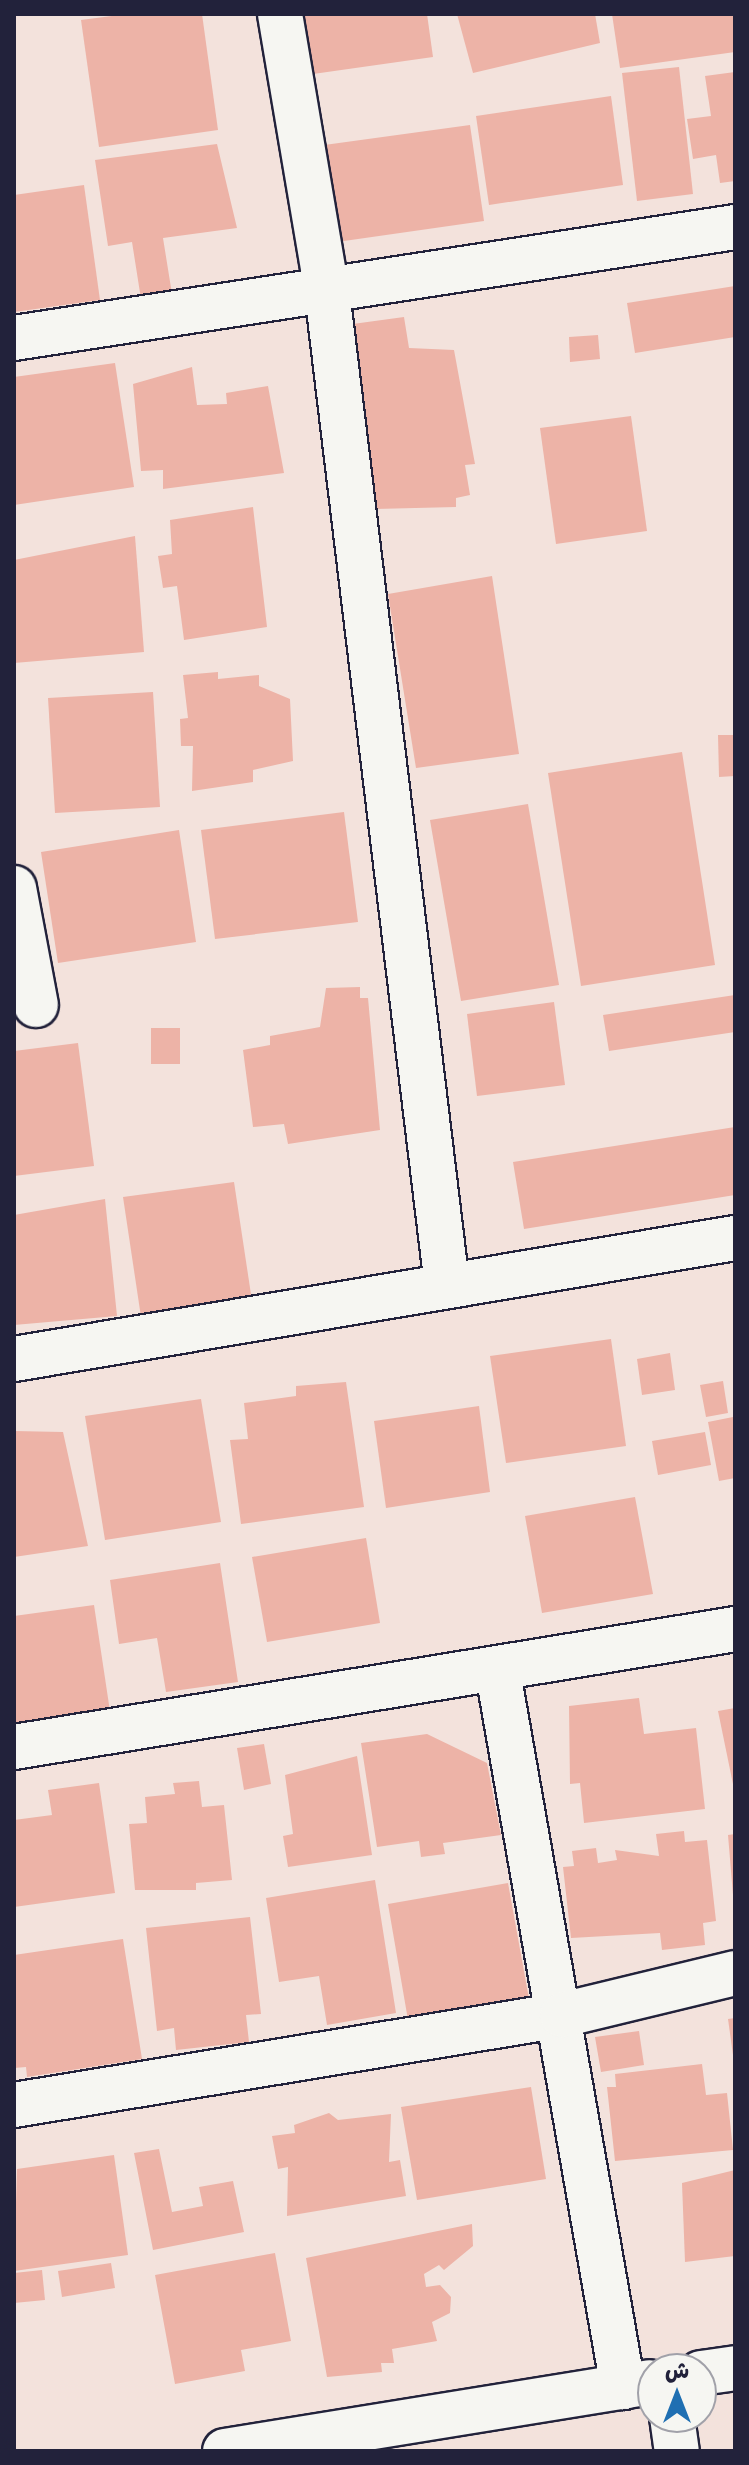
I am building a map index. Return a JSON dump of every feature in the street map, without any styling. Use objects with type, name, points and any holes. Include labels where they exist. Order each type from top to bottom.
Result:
[{"type":"street","points":[[280,14],[327,292],[447,1285]]},
{"type":"street","points":[[14,338],[735,227]]},
{"type":"street","points":[[14,888],[36,1005]]},
{"type":"street","points":[[14,1359],[735,1238]]},
{"type":"street","points":[[14,1747],[498,1673],[735,1629]]},
{"type":"street","points":[[498,1673],[562,2015],[637,2379]]},
{"type":"street","points":[[14,2105],[562,2015],[735,1973]]},
{"type":"street","points":[[225,2451],[291,2445],[637,2384]]},
{"type":"building","points":[[127,14],[202,14],[218,130],[99,147],[81,20]]},
{"type":"building","points":[[297,14],[427,14],[433,57],[306,75]]},
{"type":"building","points":[[457,14],[595,14],[600,43],[473,73]]},
{"type":"building","points":[[612,14],[735,14],[735,52],[620,68]]},
{"type":"building","points":[[679,67],[693,194],[637,201],[622,73]]},
{"type":"building","points":[[735,72],[735,181],[720,183],[716,155],[693,159],[687,119],[711,116],[705,76]]},
{"type":"building","points":[[611,96],[623,185],[489,205],[476,116]]},
{"type":"building","points":[[470,125],[484,221],[330,243],[317,146]]},
{"type":"building","points":[[217,144],[237,228],[163,238],[172,294],[141,299],[132,242],[108,246],[95,160]]},
{"type":"building","points":[[84,185],[100,300],[14,312],[14,195]]},
{"type":"building","points":[[735,286],[735,337],[635,353],[627,303]]},
{"type":"building","points":[[404,317],[409,348],[454,350],[475,464],[465,465],[470,495],[456,498],[456,507],[375,509],[373,477],[360,476],[338,326]]},
{"type":"building","points":[[598,335],[600,359],[570,362],[569,337]]},
{"type":"building","points":[[115,363],[134,487],[14,505],[14,377]]},
{"type":"building","points":[[192,367],[197,405],[227,404],[226,393],[268,386],[284,473],[163,489],[163,470],[141,471],[133,384]]},
{"type":"building","points":[[631,416],[647,531],[556,544],[540,428]]},
{"type":"building","points":[[253,507],[267,627],[184,640],[177,586],[163,588],[158,556],[172,554],[170,520]]},
{"type":"building","points":[[135,536],[144,652],[14,663],[14,560]]},
{"type":"building","points":[[492,576],[519,754],[416,768],[388,594]]},
{"type":"building","points":[[218,672],[218,679],[259,675],[259,686],[290,699],[293,761],[253,770],[253,782],[192,791],[193,746],[181,746],[180,719],[188,718],[183,675]]},
{"type":"building","points":[[153,692],[160,807],[55,813],[48,698]]},
{"type":"building","points":[[718,735],[735,735],[735,776],[719,777]]},
{"type":"building","points":[[682,752],[715,965],[581,986],[548,773]]},
{"type":"building","points":[[528,804],[559,985],[461,1001],[430,820]]},
{"type":"building","points":[[344,812],[358,922],[215,939],[201,830]]},
{"type":"building","points":[[179,830],[196,942],[58,963],[41,852]]},
{"type":"building","points":[[360,987],[360,998],[368,998],[380,1130],[288,1144],[284,1124],[253,1127],[243,1050],[270,1045],[270,1036],[320,1027],[326,988]]},
{"type":"building","points":[[735,995],[735,1032],[609,1051],[603,1015]]},
{"type":"building","points":[[554,1002],[565,1085],[477,1096],[467,1014]]},
{"type":"building","points":[[151,1028],[180,1028],[180,1064],[151,1064]]},
{"type":"building","points":[[78,1043],[94,1166],[14,1176],[14,1051]]},
{"type":"building","points":[[735,1127],[735,1195],[524,1229],[513,1162]]},
{"type":"building","points":[[234,1182],[252,1301],[141,1317],[123,1197]]},
{"type":"building","points":[[105,1199],[117,1316],[14,1325],[14,1215]]},
{"type":"building","points":[[611,1339],[626,1446],[506,1463],[490,1356]]},
{"type":"building","points":[[670,1353],[675,1390],[642,1395],[637,1359]]},
{"type":"building","points":[[723,1381],[728,1413],[706,1417],[700,1385]]},
{"type":"building","points":[[346,1382],[364,1507],[241,1524],[230,1440],[248,1439],[244,1403],[296,1396],[296,1386]]},
{"type":"building","points":[[201,1399],[221,1522],[105,1540],[85,1416]]},
{"type":"building","points":[[479,1406],[490,1492],[386,1508],[374,1421]]},
{"type":"building","points":[[733,1417],[735,1478],[719,1481],[708,1422]]},
{"type":"building","points":[[14,1431],[63,1432],[88,1546],[14,1557]]},
{"type":"building","points":[[705,1432],[711,1465],[658,1475],[652,1441]]},
{"type":"building","points":[[635,1497],[653,1594],[542,1613],[525,1516]]},
{"type":"building","points":[[366,1538],[380,1623],[267,1642],[252,1557]]},
{"type":"building","points":[[220,1563],[238,1682],[166,1692],[157,1638],[119,1644],[110,1580]]},
{"type":"building","points":[[94,1605],[111,1718],[14,1732],[14,1616]]},
{"type":"building","points":[[639,1698],[644,1734],[696,1728],[705,1809],[584,1823],[580,1783],[570,1784],[569,1706]]},
{"type":"building","points":[[735,1708],[735,1789],[734,1789],[718,1711]]},
{"type":"building","points":[[427,1734],[487,1763],[501,1835],[443,1843],[445,1854],[421,1857],[419,1841],[377,1847],[361,1743]]},
{"type":"building","points":[[264,1744],[271,1784],[244,1790],[237,1748]]},
{"type":"building","points":[[357,1756],[372,1855],[288,1867],[283,1836],[293,1834],[285,1775]]},
{"type":"building","points":[[199,1781],[202,1807],[224,1805],[232,1880],[196,1883],[196,1890],[135,1890],[129,1824],[147,1823],[145,1797],[175,1794],[173,1783]]},
{"type":"building","points":[[99,1783],[115,1893],[14,1907],[14,1820],[52,1815],[48,1790]]},
{"type":"building","points":[[684,1831],[685,1842],[707,1840],[716,1921],[703,1923],[705,1945],[662,1950],[660,1933],[571,1938],[563,1867],[574,1866],[572,1851],[596,1848],[598,1863],[617,1860],[615,1850],[659,1856],[656,1834]]},
{"type":"building","points":[[735,1834],[735,1895],[733,1895],[728,1835]]},
{"type":"building","points":[[375,1880],[396,2013],[327,2025],[319,1976],[279,1982],[266,1898]]},
{"type":"building","points":[[508,1883],[529,1999],[408,2020],[388,1904]]},
{"type":"building","points":[[250,1917],[261,2014],[246,2015],[249,2042],[176,2050],[174,2028],[157,2031],[146,1928]]},
{"type":"building","points":[[123,1939],[142,2059],[27,2077],[26,2067],[14,2068],[14,1955]]},
{"type":"building","points":[[735,2018],[735,2055],[733,2055],[728,2019]]},
{"type":"building","points":[[639,2031],[644,2065],[601,2072],[595,2037]]},
{"type":"building","points":[[702,2064],[706,2095],[727,2093],[733,2150],[615,2161],[607,2087],[616,2087],[615,2074]]},
{"type":"building","points":[[531,2087],[546,2179],[417,2200],[401,2107]]},
{"type":"building","points":[[329,2113],[338,2120],[391,2114],[389,2162],[400,2160],[406,2196],[287,2216],[288,2167],[278,2169],[272,2136],[295,2133],[294,2125]]},
{"type":"building","points":[[159,2149],[172,2212],[203,2206],[199,2187],[233,2181],[244,2232],[153,2250],[134,2153]]},
{"type":"building","points":[[114,2155],[128,2255],[14,2271],[17,2169]]},
{"type":"building","points":[[735,2170],[735,2256],[685,2262],[682,2183]]},
{"type":"building","points":[[472,2224],[473,2246],[444,2270],[439,2265],[424,2274],[426,2287],[440,2285],[451,2297],[450,2313],[432,2322],[437,2341],[392,2349],[394,2363],[381,2363],[382,2372],[327,2377],[306,2258]]},
{"type":"building","points":[[275,2253],[291,2341],[241,2350],[245,2371],[175,2384],[155,2275]]},
{"type":"building","points":[[111,2263],[115,2288],[62,2297],[58,2271]]},
{"type":"building","points":[[42,2270],[45,2300],[14,2303],[14,2273]]}]
